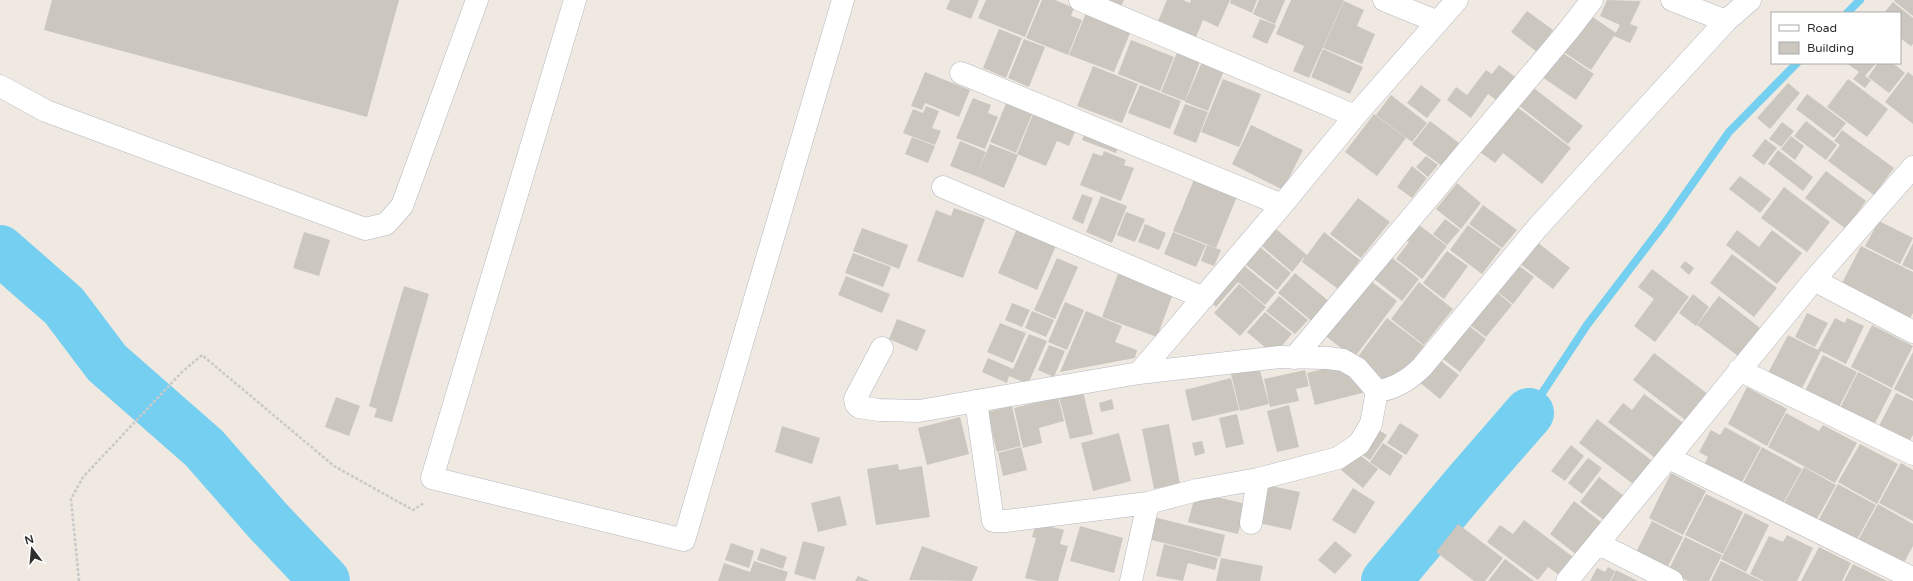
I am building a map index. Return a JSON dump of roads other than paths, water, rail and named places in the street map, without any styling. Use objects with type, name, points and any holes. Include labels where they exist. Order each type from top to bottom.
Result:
[{"type":"street","points":[[0,86],[46,111],[365,229],[386,224],[402,206],[477,0]]},
{"type":"street","points":[[575,0],[432,478],[684,540],[843,0]]},
{"type":"street","points":[[1080,0],[1355,116]]},
{"type":"street","points":[[1384,0],[1438,22]]},
{"type":"street","points":[[1139,373],[1204,298],[1355,116],[1457,0]]},
{"type":"street","points":[[1294,358],[1568,31],[1592,0]]},
{"type":"street","points":[[1672,0],[1726,21]]},
{"type":"street","points":[[1377,391],[1388,390],[1410,379],[1422,367],[1537,228],[1726,21],[1750,0]]},
{"type":"street","points":[[961,73],[1282,205]]},
{"type":"street","points":[[1567,581],[1599,544],[1739,370],[1814,280],[1913,167]]},
{"type":"street","points":[[943,187],[1204,298]]},
{"type":"street","points":[[1814,280],[1913,332]]},
{"type":"street","points":[[882,348],[855,399],[856,404],[859,407],[879,410],[919,411],[1139,373],[1280,358],[1328,358],[1344,360],[1357,368],[1377,391]]},
{"type":"street","points":[[1739,370],[1913,454]]},
{"type":"street","points":[[976,401],[993,521],[1006,521],[1148,503],[1197,490],[1258,480],[1338,458],[1359,444],[1371,424],[1377,391]]},
{"type":"street","points":[[1669,458],[1912,578]]},
{"type":"street","points":[[1251,523],[1258,480]]},
{"type":"street","points":[[1130,581],[1148,503]]},
{"type":"street","points":[[1599,544],[1672,581]]},
{"type":"waterway","points":[[1848,12],[1860,0]]},
{"type":"waterway","points":[[1529,413],[1587,325],[1664,224],[1729,132],[1796,64]]},
{"type":"waterway","points":[[0,250],[64,306],[107,363],[204,448],[268,521],[325,581]]},
{"type":"waterway","points":[[1386,581],[1529,413]]}]
